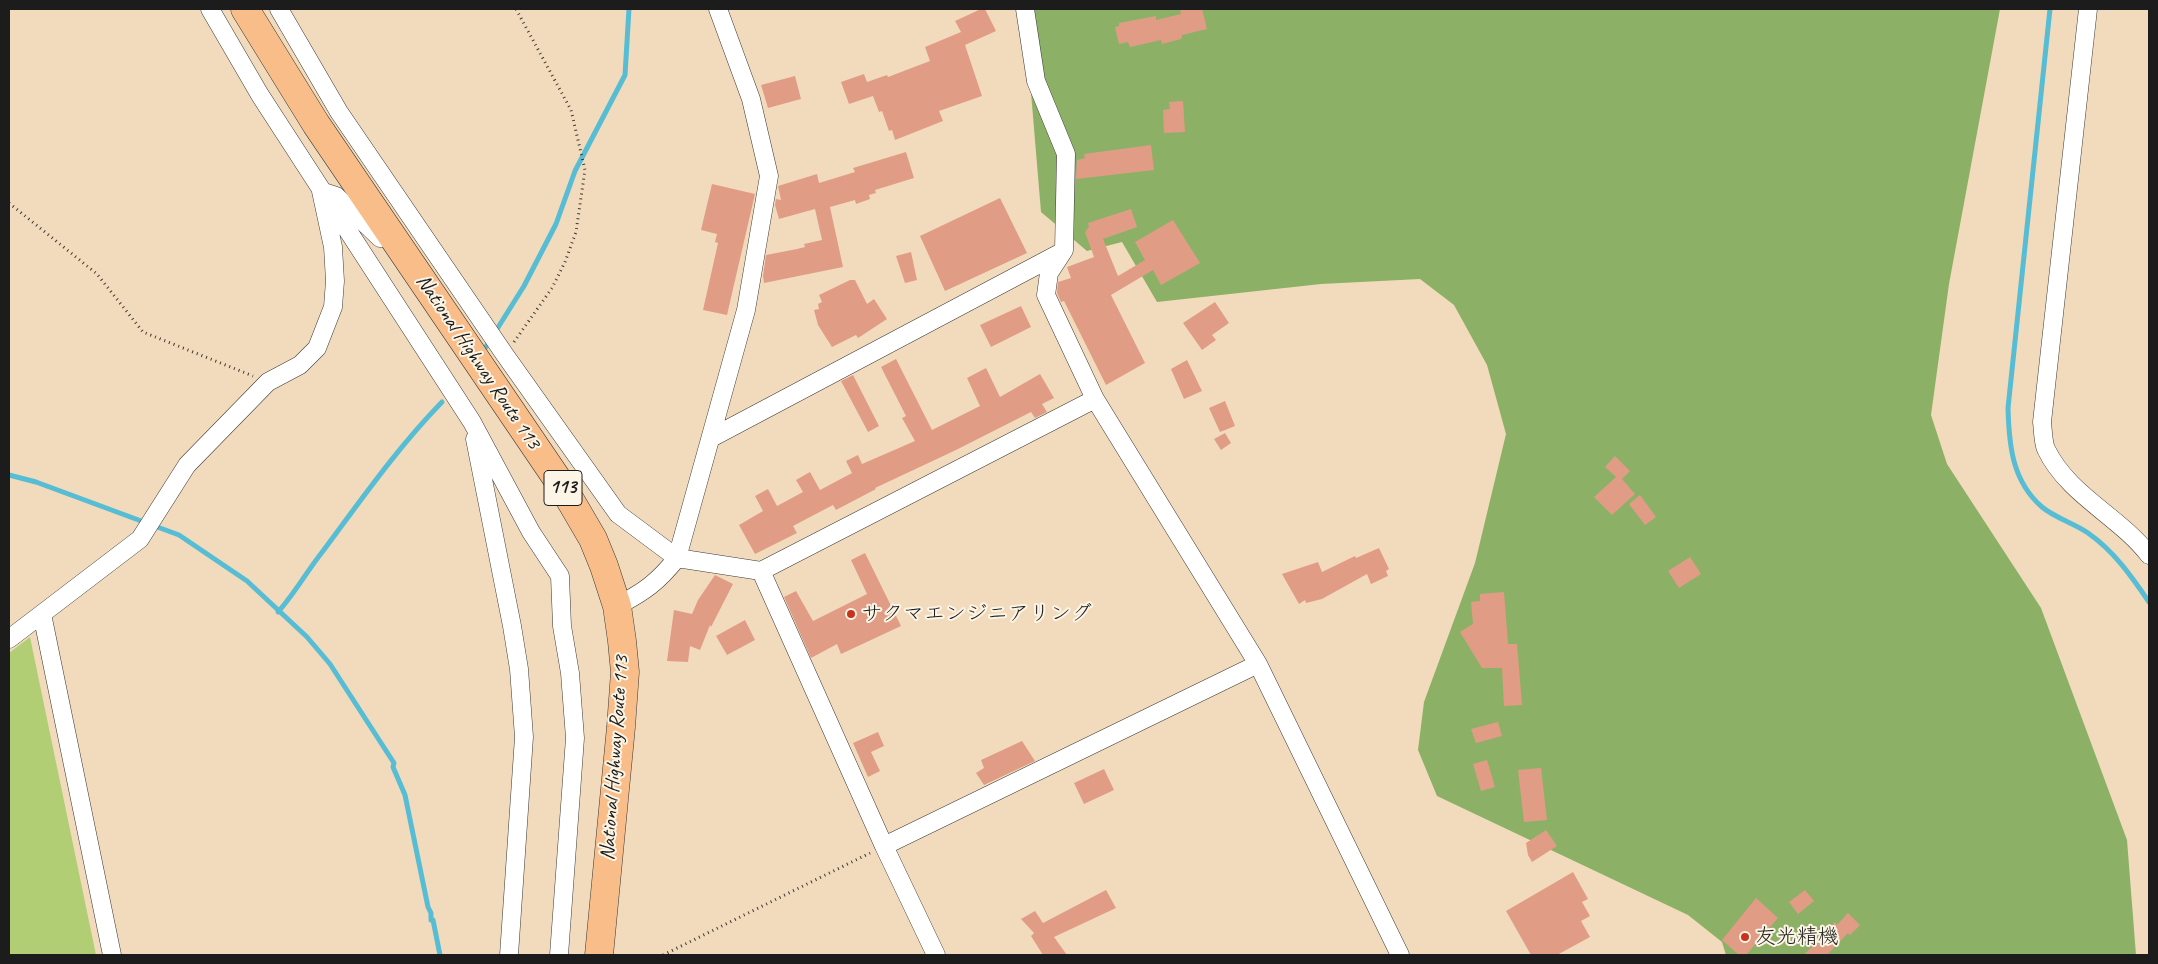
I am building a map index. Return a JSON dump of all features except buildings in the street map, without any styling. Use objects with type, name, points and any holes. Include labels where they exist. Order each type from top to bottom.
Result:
[{"type":"highway","name":"National Highway Route 113","points":[[246,9],[316,124],[572,503],[593,539],[617,606],[625,672],[600,955]]},
{"type":"street","points":[[210,9],[260,95],[472,422],[531,532],[560,576],[562,626],[570,673],[575,738],[559,955]]},
{"type":"street","points":[[279,9],[339,112],[486,327],[618,514],[677,558],[762,571],[1095,399]]},
{"type":"street","points":[[617,606],[646,591],[662,577],[677,558],[746,310],[769,176],[751,99],[718,9]]},
{"type":"street","points":[[1025,9],[1036,81],[1066,154],[1064,250],[1049,273],[1046,295],[1095,399],[1258,664],[1400,955]]},
{"type":"street","points":[[2088,9],[2042,422],[2046,448],[2073,487],[2114,519],[2140,542],[2149,554]]},
{"type":"street","points":[[321,191],[336,196],[380,238],[391,235]]},
{"type":"street","points":[[9,639],[140,539],[187,465],[268,382],[300,365],[317,348],[333,307],[335,281],[333,247],[321,191]]},
{"type":"street","points":[[711,438],[1064,250]]},
{"type":"street","points":[[472,422],[512,626],[524,737],[509,955]]},
{"type":"street","points":[[762,571],[884,846],[936,955]]},
{"type":"street","points":[[42,614],[112,955]]},
{"type":"street","points":[[884,846],[1258,664]]},
{"type":"path","points":[[502,350],[552,288],[565,262],[576,232],[585,170],[572,110],[516,9]]},
{"type":"path","points":[[9,203],[96,274],[143,332],[268,382]]},
{"type":"path","points":[[662,955],[884,846]]},
{"type":"green space","points":[[1024,9],[2000,9],[1949,284],[1931,415],[1947,464],[2041,608],[2127,840],[2136,955],[1726,955],[1722,942],[1688,915],[1437,796],[1418,750],[1424,702],[1475,563],[1506,434],[1487,365],[1454,305],[1420,279],[1321,284],[1157,302],[1122,242],[1087,251],[1041,212]]},
{"type":"green space","points":[[30,637],[96,955],[9,955],[9,653]]},
{"type":"waterway","points":[[482,353],[524,286],[556,224],[575,171],[625,75],[629,9]]},
{"type":"waterway","points":[[2050,9],[2008,408],[2011,449],[2018,474],[2032,497],[2047,511],[2083,529],[2106,548],[2129,574],[2149,602]]},
{"type":"waterway","points":[[278,612],[380,474],[442,402]]},
{"type":"waterway","points":[[9,475],[36,482],[179,535],[247,581],[307,637],[330,664],[394,763],[393,767],[405,795],[440,955]]},
{"type":"place","name":"サクマエンジニアリング","points":[[851,614]]},
{"type":"place","name":"友光精機","points":[[1745,937]]}]
